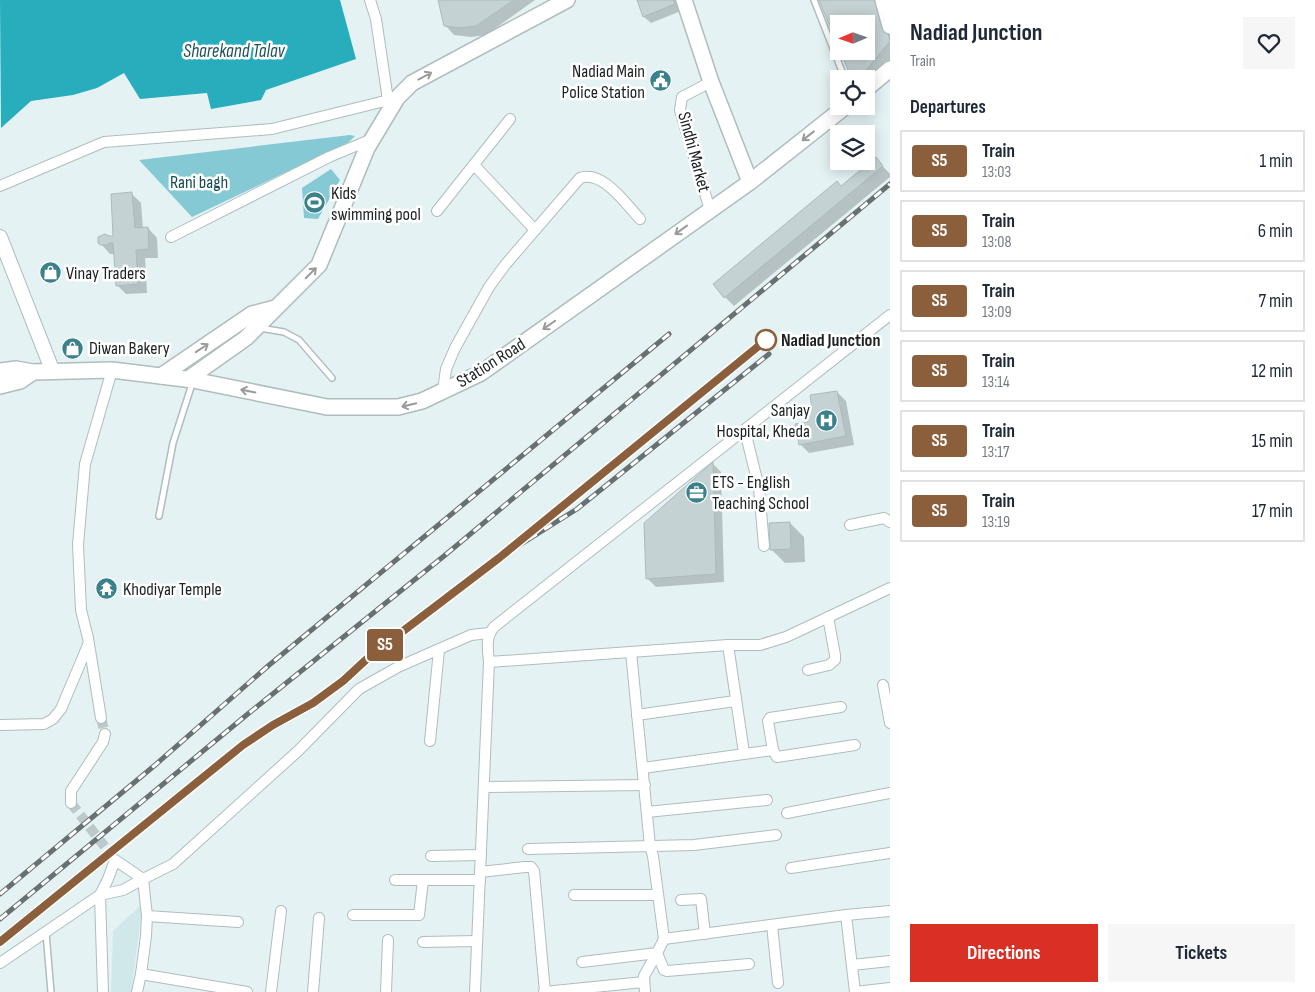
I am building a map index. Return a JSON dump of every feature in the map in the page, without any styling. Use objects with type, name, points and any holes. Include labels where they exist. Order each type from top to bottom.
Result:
[{"type":"main road","points":[[191,379],[246,338],[320,265],[367,148],[393,99],[412,83],[567,0]]},
{"type":"main road","points":[[684,0],[711,82],[750,182]]},
{"type":"main road","points":[[883,0],[890,26]]},
{"type":"main road","points":[[875,84],[887,77]]},
{"type":"main road","name":"Station Road","points":[[0,370],[16,369],[33,372],[53,372],[112,370],[191,379],[327,407],[398,407],[422,401],[481,373],[750,182],[835,115]]},
{"type":"main road","points":[[0,237],[53,372]]},
{"type":"main road","points":[[161,376],[252,314],[277,308]]},
{"type":"main road","points":[[0,386],[20,381],[33,372]]},
{"type":"street","points":[[0,186],[104,142],[272,129],[393,99],[376,19],[370,0]]},
{"type":"street","name":"Sindhi Market","points":[[710,210],[680,110],[682,97],[711,82]]},
{"type":"street","points":[[437,211],[510,119]]},
{"type":"street","points":[[172,237],[329,157],[372,139]]},
{"type":"street","points":[[474,165],[535,230]]},
{"type":"street","points":[[443,391],[446,369],[455,348],[489,288],[535,230],[580,178],[584,176],[597,178],[604,182],[640,219]]},
{"type":"street","points":[[476,992],[489,662],[487,639],[489,633],[494,627],[890,315]]},
{"type":"street","points":[[101,718],[89,644],[81,610],[78,545],[85,464],[112,370]]},
{"type":"street","points":[[745,430],[759,488],[764,546]]},
{"type":"street","points":[[850,525],[884,518],[890,522]]},
{"type":"street","points":[[489,662],[728,645],[760,645],[828,617],[890,588]]},
{"type":"street","points":[[808,670],[829,664],[835,660],[828,617]]},
{"type":"street","points":[[0,964],[100,894],[122,890],[173,864],[298,751],[359,689],[398,667],[471,635],[489,633]]},
{"type":"street","points":[[0,726],[44,724],[53,719],[61,710],[89,644]]},
{"type":"street","points":[[728,645],[744,753]]},
{"type":"street","points":[[430,741],[439,650]]},
{"type":"street","points":[[396,880],[480,876],[531,867],[534,871],[544,992],[644,987],[644,976],[664,939],[650,846],[631,652]]},
{"type":"street","points":[[883,685],[890,723]]},
{"type":"street","points":[[637,714],[735,700]]},
{"type":"street","points":[[841,707],[770,718],[768,721],[773,750],[777,756],[855,745]]},
{"type":"street","points":[[71,803],[71,791],[103,742],[105,734]]},
{"type":"street","points":[[643,768],[773,750]]},
{"type":"street","points":[[484,787],[645,785]]},
{"type":"street","points":[[787,813],[890,793]]},
{"type":"street","points":[[647,812],[768,800]]},
{"type":"street","points":[[528,849],[698,845],[776,835]]},
{"type":"street","points":[[791,868],[890,853]]},
{"type":"street","points":[[431,856],[481,855]]},
{"type":"street","points":[[104,992],[100,894],[115,860],[143,879],[147,916],[146,936],[137,992]]},
{"type":"street","points":[[353,915],[419,915],[423,880]]},
{"type":"street","points":[[574,895],[658,895]]},
{"type":"street","points":[[681,900],[702,899],[705,934]]},
{"type":"street","points":[[271,992],[281,911]]},
{"type":"street","points":[[664,939],[890,911]]},
{"type":"street","points":[[846,915],[855,992],[890,988]]},
{"type":"street","points":[[147,916],[238,922]]},
{"type":"street","points":[[313,992],[319,918]]},
{"type":"street","points":[[772,925],[778,983]]},
{"type":"street","points":[[386,992],[388,940]]},
{"type":"street","points":[[423,942],[477,941]]},
{"type":"street","points":[[582,962],[657,953]]},
{"type":"street","points":[[657,953],[666,971],[750,964]]},
{"type":"street","points":[[852,964],[890,961]]},
{"type":"street","points":[[141,974],[247,992]]},
{"type":"lane","points":[[814,0],[841,70]]},
{"type":"lane","points":[[257,327],[284,332],[299,340],[332,378]]},
{"type":"lane","points":[[159,516],[173,443],[179,428],[191,379]]},
{"type":"lane","points":[[46,932],[50,992]]},
{"type":"shaded area","points":[[143,903],[131,992],[111,992],[113,931]]},
{"type":"green space","name":"Rani bagh","points":[[350,135],[355,136],[349,142],[192,217],[139,160]]},
{"type":"green space","name":"Kids swimming pool","points":[[331,169],[340,180],[318,219],[304,218],[302,188]]},
{"type":"water","name":"Sharekand Talav","points":[[0,0],[340,0],[356,59],[266,90],[261,100],[211,109],[207,93],[140,99],[124,73],[97,88],[73,95],[31,101],[1,128]]},
{"type":"building","points":[[438,0],[514,0],[476,26],[461,28],[444,26]]},
{"type":"building","points":[[637,0],[673,0],[675,4],[643,17]]},
{"type":"building","points":[[819,0],[879,0],[890,41],[875,59],[875,15],[830,15],[830,26]]},
{"type":"building","points":[[844,60],[874,60],[866,70],[848,70]]},
{"type":"building","points":[[875,158],[883,166],[724,298],[713,284],[837,181],[841,186],[860,170],[875,170]]},
{"type":"building","points":[[132,192],[135,228],[148,227],[149,249],[136,250],[138,284],[116,286],[113,243],[100,245],[98,237],[105,234],[113,236],[111,194]]},
{"type":"building","points":[[837,391],[846,436],[799,445],[795,424],[808,422],[806,411],[812,409],[810,395]]},
{"type":"building","name":"ETS - English Teaching School","points":[[713,462],[716,574],[646,579],[644,523]]},
{"type":"building","points":[[790,522],[791,549],[770,550],[769,523]]},
{"type":"tunnel","points":[[101,718],[105,734]]},
{"type":"tunnel","points":[[71,803],[115,860]]},
{"type":"railway","points":[[0,919],[249,713],[444,556],[890,184]]},
{"type":"railway","points":[[0,894],[154,766],[268,666],[669,334]]},
{"type":"railway","points":[[530,532],[766,340]]},
{"type":"railway","points":[[0,942],[243,745],[273,725],[313,703],[343,681],[369,657],[499,558],[577,509],[769,354]]},
{"type":"train","name":"S5","points":[[0,942],[243,745],[273,725],[313,703],[343,681],[369,657],[499,558],[766,340]]},
{"type":"place","name":"Nadiad Main Police Station","points":[[661,81]]},
{"type":"place","name":"Kids swimming pool","points":[[315,203]]},
{"type":"place","name":"Vinay Traders","points":[[50,273]]},
{"type":"place","name":"Nadiad Junction","points":[[766,340]]},
{"type":"place","name":"Diwan Bakery","points":[[73,348]]},
{"type":"place","name":"Sanjay Hospital, Kheda","points":[[826,420]]},
{"type":"place","name":"ETS - English Teaching School","points":[[696,492]]},
{"type":"place","name":"Khodiyar Temple","points":[[107,589]]}]
